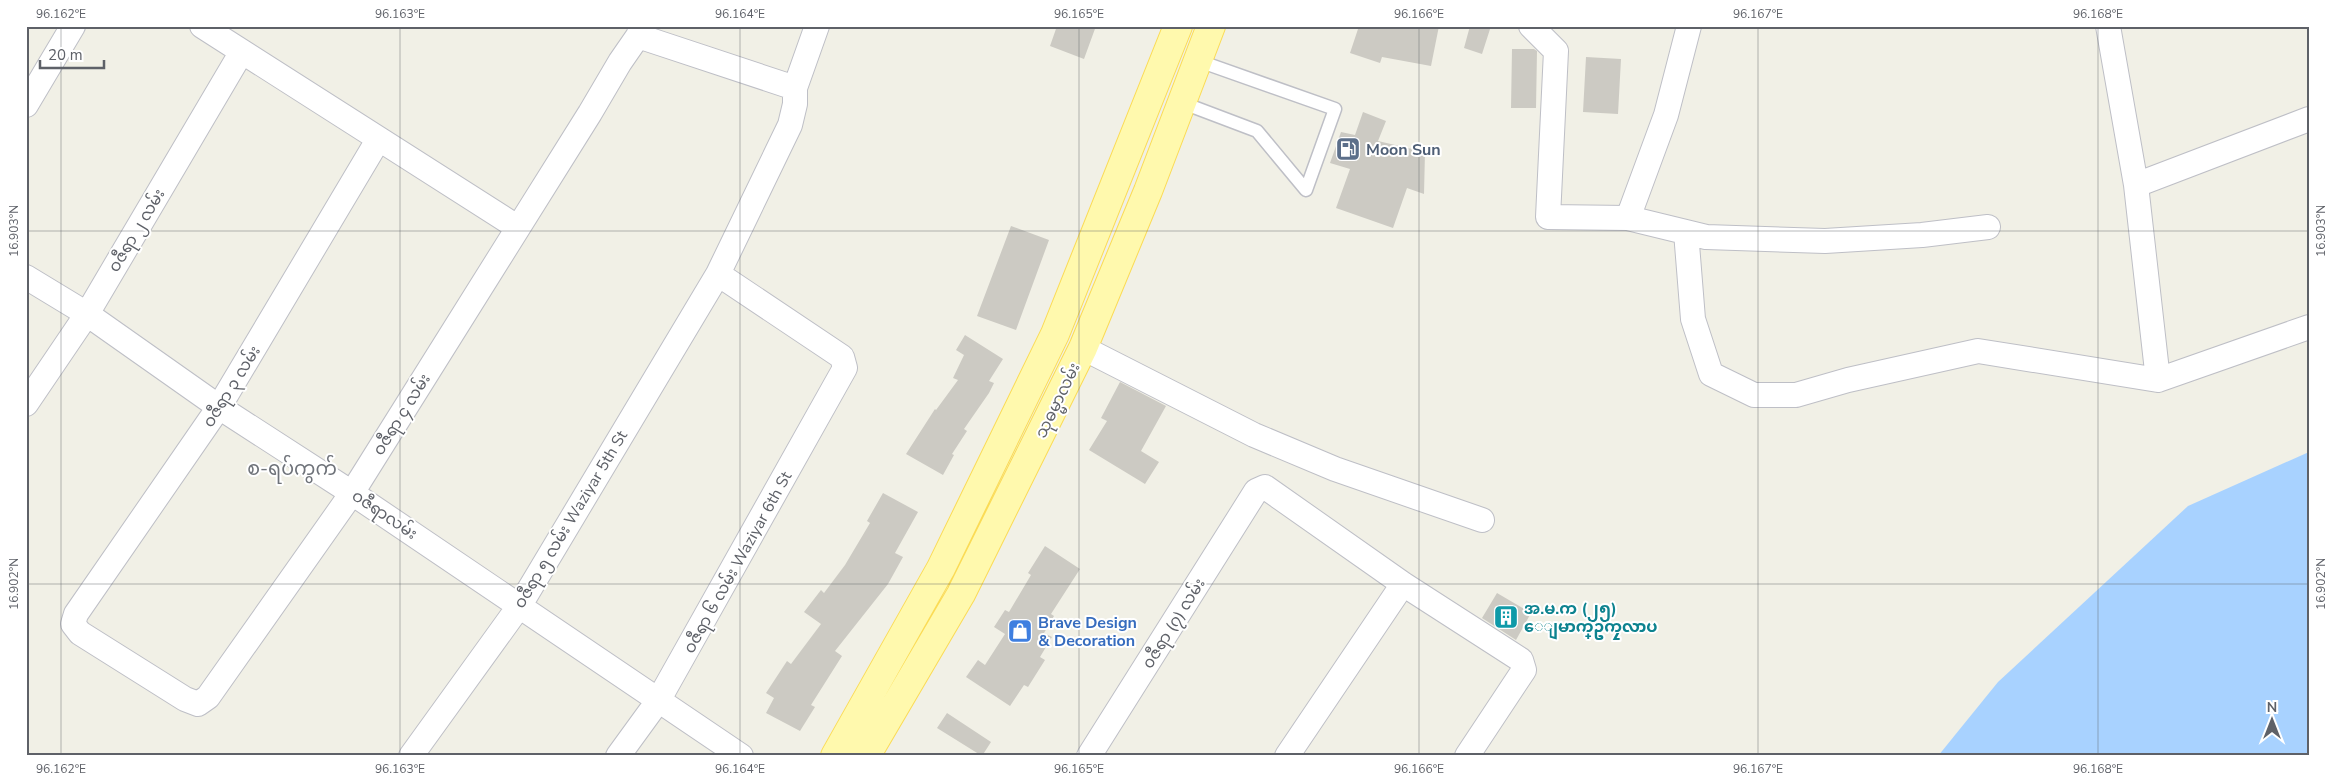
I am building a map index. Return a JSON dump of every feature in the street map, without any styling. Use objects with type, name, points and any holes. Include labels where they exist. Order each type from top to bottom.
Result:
[{"type":"main road","name":"သုဓမ္မာလမ်း","points":[[835,756],[950,551],[1055,334],[1178,26]]},
{"type":"main road","name":"သုဓမ္မာလမ်း","points":[[866,756],[961,594],[1083,348],[1183,103],[1211,26]]},
{"type":"street","points":[[26,105],[73,26]]},
{"type":"street","points":[[202,26],[241,53],[517,227]]},
{"type":"street","name":"ဝဇီရာ ၅ လမ်း Waziyar 5th St","points":[[411,756],[520,605],[718,274],[790,125],[795,104],[795,88],[817,26]]},
{"type":"street","points":[[1531,26],[1556,51],[1548,218],[1628,218],[1706,237],[1825,241],[1922,235],[1988,227]]},
{"type":"street","points":[[1628,218],[1666,114],[1690,26]]},
{"type":"street","points":[[2108,26],[2136,185],[2158,380]]},
{"type":"street","points":[[640,31],[795,88]]},
{"type":"street","name":"ဝဇီရာ ၄ လမ်း","points":[[198,704],[208,697],[352,492],[517,227],[590,114],[640,31]]},
{"type":"street","name":"ဝဇီရာ ၂ လမ်း","points":[[26,404],[87,314],[241,53]]},
{"type":"street","points":[[2136,185],[2309,120]]},
{"type":"street","name":"ဝဇီရာ ၃ လမ်း","points":[[198,704],[185,699],[80,633],[73,624],[76,614],[219,407],[378,140]]},
{"type":"street","points":[[1686,232],[1693,319],[1711,374],[1754,394],[1796,395],[1848,380],[1978,351],[2158,380],[2309,327]]},
{"type":"street","name":"ဝဇီရာ ၆ လမ်း Waziyar 6th St","points":[[618,756],[658,701],[845,368],[845,362],[842,357],[718,274]]},
{"type":"street","name":"ဝဇီရာလမ်း","points":[[26,276],[87,314],[219,407],[352,492],[741,756]]},
{"type":"street","points":[[1083,348],[1254,435],[1335,469],[1482,520]]},
{"type":"street","name":"၀ဇီရာ (၇) လမ်း","points":[[1089,756],[1256,491],[1265,487],[1403,584]]},
{"type":"street","points":[[1287,756],[1403,584],[1521,660],[1524,670],[1467,756]]},
{"type":"lane","points":[[1183,103],[1257,132],[1306,190],[1335,109],[1199,61]]},
{"type":"water","points":[[2309,452],[2309,756],[1938,756],[1998,682],[2188,506]]},
{"type":"building","points":[[1057,26],[1096,26],[1084,59],[1050,46]]},
{"type":"building","points":[[1359,26],[1439,26],[1431,66],[1382,57],[1380,63],[1350,53]]},
{"type":"building","points":[[1470,26],[1491,26],[1482,54],[1464,48]]},
{"type":"building","points":[[1512,49],[1534,49],[1537,51],[1536,108],[1511,108]]},
{"type":"building","points":[[1586,57],[1621,59],[1618,114],[1583,112]]},
{"type":"building","points":[[1363,112],[1386,121],[1378,141],[1425,152],[1424,194],[1407,188],[1393,228],[1336,208],[1350,169],[1330,163],[1341,132],[1355,135]]},
{"type":"building","points":[[1011,226],[1049,240],[1016,330],[977,316]]},
{"type":"building","points":[[965,335],[1003,359],[989,381],[994,383],[989,393],[964,429],[967,431],[952,454],[954,455],[943,475],[906,454],[935,409],[958,380],[953,378],[964,355],[956,350]]},
{"type":"building","points":[[1120,382],[1166,406],[1141,451],[1159,462],[1145,484],[1089,450],[1107,421],[1101,418]]},
{"type":"building","points":[[883,493],[918,512],[895,553],[903,557],[888,584],[835,651],[842,656],[811,705],[815,707],[800,731],[766,713],[774,698],[766,693],[787,661],[791,664],[821,624],[804,612],[821,590],[824,593],[845,565],[870,523],[867,521]]},
{"type":"building","points":[[1045,546],[1080,569],[1051,614],[1054,616],[1044,633],[1052,637],[1040,657],[1045,660],[1028,687],[1024,685],[1010,706],[966,677],[978,660],[985,665],[1005,634],[994,627],[1005,610],[1009,612],[1031,575],[1028,573]]},
{"type":"building","name":"အ.မ.က (၂၅) ေျမာက္ဥကၠလာပ","points":[[1497,593],[1531,613],[1516,640],[1482,618]]},
{"type":"building","points":[[947,713],[991,742],[982,756],[937,728]]},
{"type":"place","name":"Moon Sun","points":[[1348,149]]},
{"type":"place","name":"အ.မ.က (၂၅) ေျမာက္ဥကၠလာပ","points":[[1506,617]]},
{"type":"place","name":"Brave Design & Decoration","points":[[1020,631]]},
{"type":"district","name":"စ-ရပ်ကွက်","points":[[292,468]]}]
